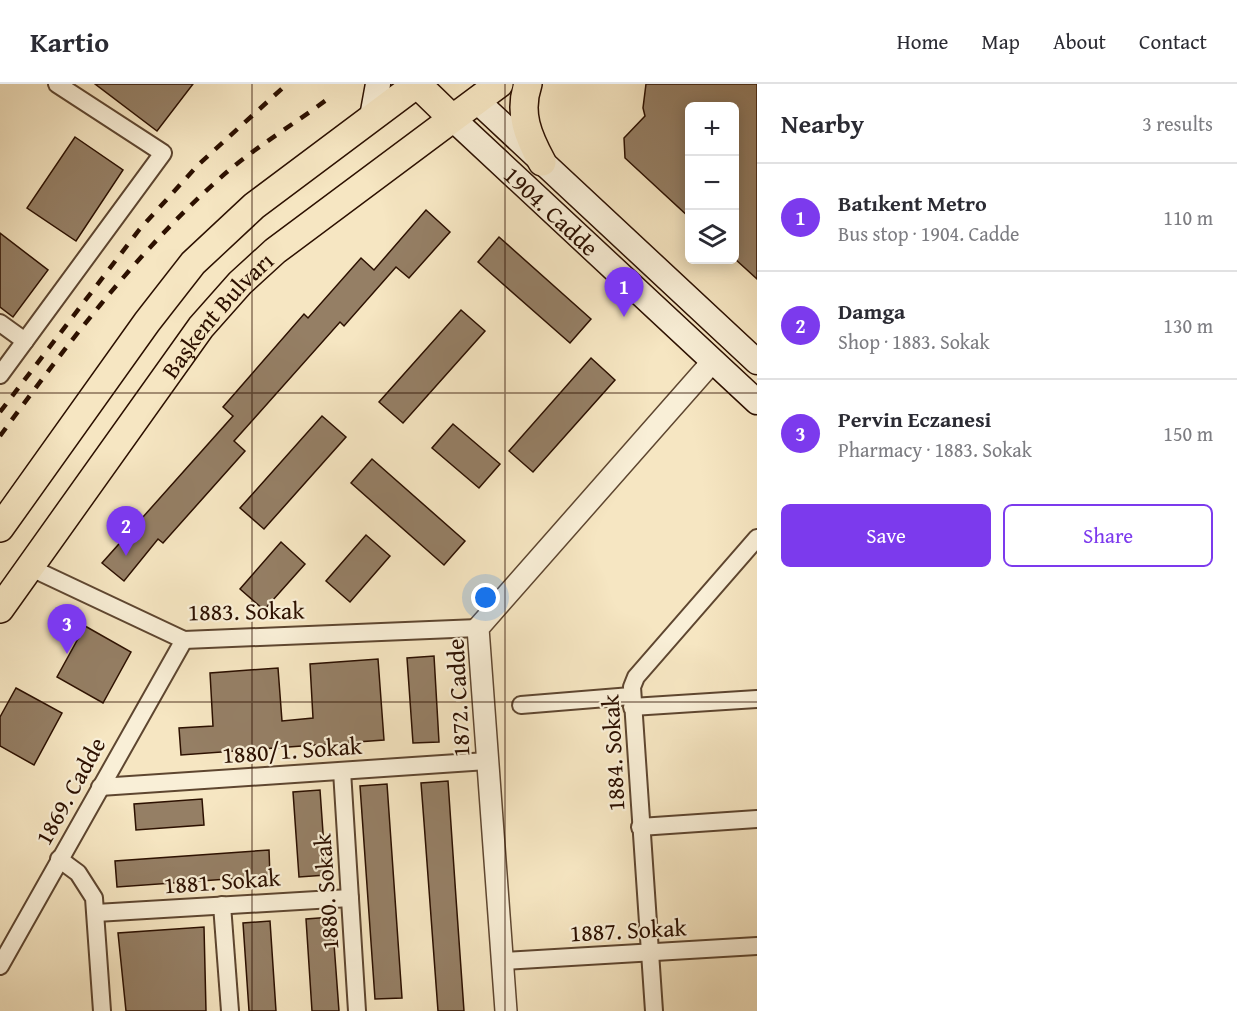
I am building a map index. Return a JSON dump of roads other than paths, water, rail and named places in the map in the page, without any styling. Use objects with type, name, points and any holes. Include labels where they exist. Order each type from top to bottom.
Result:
[{"type":"main road","points":[[372,117],[378,84]]},
{"type":"main road","points":[[417,84],[452,118]]},
{"type":"main road","name":"Başkent Bulvarı","points":[[0,528],[147,322],[193,263],[239,218],[417,84]]},
{"type":"main road","name":"Başkent Bulvarı","points":[[0,609],[201,327],[240,283],[275,251],[452,118],[468,92],[498,84]]},
{"type":"main road","points":[[528,84],[523,110],[525,125],[542,162]]},
{"type":"main road","name":"1904. Cadde","points":[[468,92],[757,362]]},
{"type":"main road","name":"1904. Cadde","points":[[452,118],[757,402]]},
{"type":"street","points":[[0,375],[163,153],[57,84]]},
{"type":"street","points":[[0,323],[25,341]]},
{"type":"street","name":"1872. Cadde","points":[[506,1011],[478,628],[713,361]]},
{"type":"street","name":"1884. Sokak","points":[[654,1011],[632,701],[636,677],[757,538]]},
{"type":"street","name":"1883. Sokak","points":[[29,567],[184,640],[478,628]]},
{"type":"street","name":"1869. Cadde","points":[[0,966],[184,640]]},
{"type":"street","points":[[521,705],[757,699]]},
{"type":"street","name":"1880/1. Sokak","points":[[100,787],[488,761]]},
{"type":"street","name":"1880. Sokak","points":[[342,771],[357,1011]]},
{"type":"street","points":[[640,827],[757,819]]},
{"type":"street","points":[[59,859],[78,873],[88,884],[96,913],[102,1011]]},
{"type":"street","name":"1881. Sokak","points":[[96,913],[350,898]]},
{"type":"street","points":[[222,905],[230,1011]]},
{"type":"street","name":"1887. Sokak","points":[[502,961],[757,946]]},
{"type":"railway","points":[[0,412],[139,230],[198,165],[287,84]]},
{"type":"railway","points":[[0,436],[103,302],[188,208],[232,168],[329,98]]},
{"type":"place","name":"Batıkent Metro","points":[[624,317]]},
{"type":"place","name":"Damga","points":[[126,556]]},
{"type":"place","name":"Pervin Eczanesi","points":[[67,654]]}]
